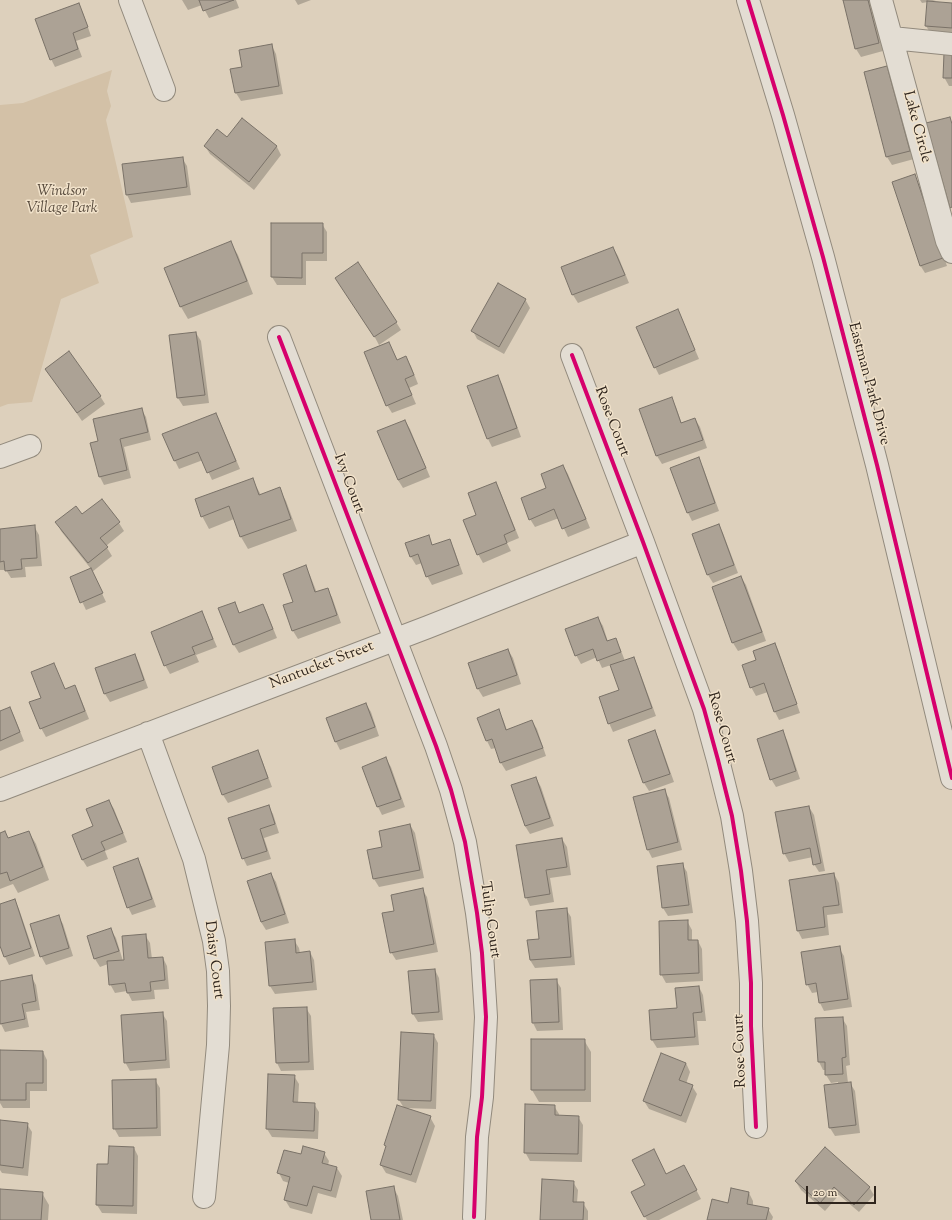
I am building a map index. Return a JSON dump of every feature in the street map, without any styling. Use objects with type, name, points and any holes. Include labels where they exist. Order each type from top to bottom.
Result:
[{"type":"street","points":[[130,0],[164,90]]},
{"type":"street","name":"Eastman Park Drive","points":[[748,0],[783,115],[877,465],[952,778]]},
{"type":"street","name":"Lake Circle","points":[[882,0],[947,241],[952,252]]},
{"type":"street","points":[[892,38],[952,44]]},
{"type":"street","name":"Ivy Court","points":[[279,337],[395,638]]},
{"type":"street","name":"Rose Court","points":[[572,355],[704,709],[732,816],[747,921],[751,983],[751,1026],[756,1127]]},
{"type":"street","points":[[0,457],[30,446]]},
{"type":"street","name":"Nantucket Street","points":[[0,790],[395,638],[428,627],[643,542]]},
{"type":"street","name":"Tulip Court","points":[[395,638],[452,790],[465,842],[477,913],[482,953],[486,1017],[474,1217]]},
{"type":"street","name":"Daisy Court","points":[[148,733],[194,860],[214,941],[218,971],[220,1006],[218,1045],[204,1197]]},
{"type":"green space","name":"Windsor Village Park","points":[[112,70],[107,91],[111,106],[106,120],[133,237],[90,255],[99,283],[61,299],[32,402],[8,404],[0,407],[0,105],[23,103]]},
{"type":"building","points":[[199,0],[234,0],[203,11]]},
{"type":"building","points":[[843,0],[868,0],[879,43],[855,49]]},
{"type":"building","points":[[927,1],[952,3],[952,28],[925,26]]},
{"type":"building","points":[[79,3],[88,27],[73,33],[78,49],[50,60],[35,19]]},
{"type":"building","points":[[272,44],[279,86],[235,93],[230,69],[242,67],[239,50]]},
{"type":"building","points":[[944,53],[952,53],[952,78],[943,78]]},
{"type":"building","points":[[887,66],[910,151],[886,157],[864,72]]},
{"type":"building","points":[[950,117],[952,124],[952,207],[950,208],[926,123]]},
{"type":"building","points":[[242,118],[277,146],[249,182],[204,146],[217,129],[227,137]]},
{"type":"building","points":[[183,157],[187,187],[126,195],[122,164]]},
{"type":"building","points":[[915,174],[943,258],[920,266],[892,182]]},
{"type":"building","points":[[271,223],[323,223],[323,253],[302,253],[302,278],[271,277]]},
{"type":"building","points":[[231,241],[247,281],[180,307],[164,268]]},
{"type":"building","points":[[613,247],[625,275],[572,295],[561,267]]},
{"type":"building","points":[[358,262],[397,322],[374,337],[335,278]]},
{"type":"building","points":[[498,283],[526,299],[499,347],[471,331]]},
{"type":"building","points":[[678,309],[695,350],[654,368],[636,327]]},
{"type":"building","points":[[196,332],[205,395],[177,398],[169,335]]},
{"type":"building","points":[[389,342],[397,360],[406,356],[414,375],[405,379],[412,395],[386,406],[364,352]]},
{"type":"building","points":[[69,351],[101,396],[77,413],[45,369]]},
{"type":"building","points":[[498,375],[517,428],[487,439],[467,386]]},
{"type":"building","points":[[672,397],[681,423],[695,418],[703,440],[656,456],[639,409]]},
{"type":"building","points":[[142,408],[148,432],[120,439],[127,470],[99,477],[90,443],[98,441],[93,419]]},
{"type":"building","points":[[216,413],[236,461],[207,473],[198,452],[174,461],[162,434]]},
{"type":"building","points":[[405,420],[426,468],[398,480],[377,431]]},
{"type":"building","points":[[699,457],[715,503],[687,513],[670,468]]},
{"type":"building","points":[[563,465],[586,519],[562,529],[554,509],[529,520],[521,498],[546,488],[541,474]]},
{"type":"building","points":[[253,478],[259,495],[280,487],[291,519],[240,537],[229,506],[201,517],[195,499]]},
{"type":"building","points":[[496,482],[515,530],[504,535],[507,543],[477,555],[463,520],[476,515],[468,493]]},
{"type":"building","points":[[102,499],[120,522],[100,538],[108,547],[88,563],[55,522],[76,506],[82,514]]},
{"type":"building","points":[[719,524],[734,565],[707,575],[692,534]]},
{"type":"building","points":[[35,525],[37,558],[21,559],[22,569],[5,571],[4,561],[0,562],[0,529]]},
{"type":"building","points":[[429,535],[432,545],[450,539],[459,565],[426,577],[418,554],[410,557],[405,543]]},
{"type":"building","points":[[306,565],[315,592],[328,588],[337,615],[292,631],[283,605],[293,602],[283,574]]},
{"type":"building","points":[[91,568],[103,593],[80,603],[70,577]]},
{"type":"building","points":[[741,576],[762,632],[732,643],[712,587]]},
{"type":"building","points":[[235,602],[239,613],[263,604],[273,629],[233,645],[218,608]]},
{"type":"building","points":[[202,611],[213,639],[192,647],[195,654],[164,666],[151,632]]},
{"type":"building","points":[[598,617],[607,641],[616,638],[621,652],[597,661],[593,649],[575,656],[565,629]]},
{"type":"building","points":[[775,643],[797,704],[774,712],[764,683],[750,688],[742,665],[756,660],[753,651]]},
{"type":"building","points":[[508,649],[517,675],[477,689],[468,663]]},
{"type":"building","points":[[135,654],[144,680],[104,694],[95,668]]},
{"type":"building","points":[[634,657],[652,708],[608,724],[599,697],[619,690],[610,665]]},
{"type":"building","points":[[54,663],[65,689],[75,685],[85,711],[40,729],[29,702],[41,698],[31,672]]},
{"type":"building","points":[[366,703],[375,727],[335,742],[326,718]]},
{"type":"building","points":[[10,707],[20,732],[0,741],[0,711]]},
{"type":"building","points":[[499,709],[506,730],[532,720],[543,748],[500,763],[492,739],[486,741],[477,718]]},
{"type":"building","points":[[655,730],[670,774],[643,783],[628,740]]},
{"type":"building","points":[[783,730],[796,771],[770,780],[757,739]]},
{"type":"building","points":[[258,750],[268,778],[222,795],[212,767]]},
{"type":"building","points":[[386,757],[401,799],[377,807],[362,767]]},
{"type":"building","points":[[536,777],[550,818],[525,826],[511,785]]},
{"type":"building","points":[[665,789],[678,842],[647,850],[633,797]]},
{"type":"building","points":[[109,800],[123,833],[101,842],[105,850],[82,860],[72,835],[93,826],[86,809]]},
{"type":"building","points":[[269,805],[275,824],[260,829],[267,851],[242,859],[228,818]]},
{"type":"building","points":[[809,806],[821,863],[813,865],[810,848],[783,854],[775,812]]},
{"type":"building","points":[[410,824],[420,870],[373,879],[367,850],[382,847],[379,831]]},
{"type":"building","points":[[5,831],[8,838],[29,831],[43,867],[10,881],[7,872],[0,874],[0,833]]},
{"type":"building","points":[[562,838],[567,867],[546,870],[550,894],[525,898],[516,845]]},
{"type":"building","points":[[138,858],[152,899],[127,908],[113,867]]},
{"type":"building","points":[[683,863],[689,905],[662,908],[657,866]]},
{"type":"building","points":[[271,873],[285,914],[261,922],[247,881]]},
{"type":"building","points":[[834,873],[839,905],[823,907],[825,927],[797,931],[789,880]]},
{"type":"building","points":[[423,888],[434,944],[390,953],[382,913],[394,911],[391,895]]},
{"type":"building","points":[[15,899],[31,948],[4,957],[0,946],[0,904]]},
{"type":"building","points":[[567,908],[571,957],[530,960],[527,940],[539,939],[536,911]]},
{"type":"building","points":[[59,915],[69,948],[40,957],[30,924]]},
{"type":"building","points":[[688,920],[688,940],[698,940],[699,973],[660,975],[659,921]]},
{"type":"building","points":[[111,928],[119,951],[94,959],[87,936]]},
{"type":"building","points":[[146,934],[148,958],[163,957],[165,980],[150,982],[151,991],[127,993],[125,983],[109,985],[107,961],[124,960],[122,936]]},
{"type":"building","points":[[295,939],[296,953],[310,951],[313,982],[269,986],[265,942]]},
{"type":"building","points":[[840,946],[848,999],[819,1003],[816,983],[806,985],[801,952]]},
{"type":"building","points":[[435,969],[439,1012],[412,1014],[408,971]]},
{"type":"building","points":[[32,975],[36,1001],[22,1004],[25,1019],[0,1024],[0,981]]},
{"type":"building","points":[[557,979],[559,1022],[532,1023],[530,980]]},
{"type":"building","points":[[699,986],[702,1012],[693,1013],[695,1037],[651,1040],[649,1010],[677,1008],[675,988]]},
{"type":"building","points":[[307,1007],[309,1062],[276,1063],[273,1008]]},
{"type":"building","points":[[163,1012],[166,1060],[124,1063],[121,1015]]},
{"type":"building","points":[[843,1017],[846,1057],[842,1058],[843,1074],[825,1075],[825,1062],[818,1062],[815,1018]]},
{"type":"building","points":[[401,1032],[434,1034],[431,1101],[398,1100]]},
{"type":"building","points":[[531,1039],[585,1039],[585,1090],[531,1090]]},
{"type":"building","points":[[0,1050],[43,1051],[43,1083],[26,1083],[26,1100],[0,1100]]},
{"type":"building","points":[[661,1053],[686,1063],[679,1080],[693,1085],[681,1116],[643,1101]]},
{"type":"building","points":[[268,1074],[295,1075],[293,1102],[315,1103],[314,1131],[266,1129]]},
{"type":"building","points":[[156,1079],[157,1128],[113,1129],[112,1080]]},
{"type":"building","points":[[851,1082],[856,1125],[829,1128],[824,1085]]},
{"type":"building","points":[[525,1104],[555,1105],[555,1115],[579,1116],[578,1154],[524,1153]]},
{"type":"building","points":[[397,1105],[431,1116],[411,1175],[380,1165],[386,1146],[384,1145]]},
{"type":"building","points":[[0,1120],[28,1123],[23,1168],[0,1165]]},
{"type":"building","points":[[109,1146],[134,1147],[133,1206],[96,1205],[97,1164],[108,1164]]},
{"type":"building","points":[[303,1146],[325,1152],[322,1163],[337,1167],[331,1191],[313,1186],[307,1206],[284,1200],[290,1177],[277,1173],[284,1150],[301,1154]]},
{"type":"building","points":[[825,1147],[870,1187],[854,1205],[834,1187],[820,1203],[795,1181]]},
{"type":"building","points":[[654,1149],[666,1174],[684,1165],[697,1190],[644,1217],[631,1192],[645,1185],[632,1160]]},
{"type":"building","points":[[542,1179],[574,1181],[573,1202],[584,1202],[583,1220],[540,1220]]},
{"type":"building","points":[[394,1186],[400,1220],[371,1220],[366,1191]]},
{"type":"building","points":[[731,1188],[749,1192],[747,1204],[769,1208],[766,1220],[707,1220],[712,1199],[728,1203]]},
{"type":"building","points":[[0,1189],[43,1192],[41,1220],[0,1220]]},
{"type":"cycle path","points":[[748,0],[783,115],[823,257],[877,465],[952,778]]},
{"type":"cycle path","points":[[279,337],[436,746],[451,790],[465,842],[482,953],[486,1017],[482,1097],[477,1137],[474,1217]]},
{"type":"cycle path","points":[[572,355],[704,709],[732,816],[747,921],[751,983],[751,1026],[756,1127]]}]
